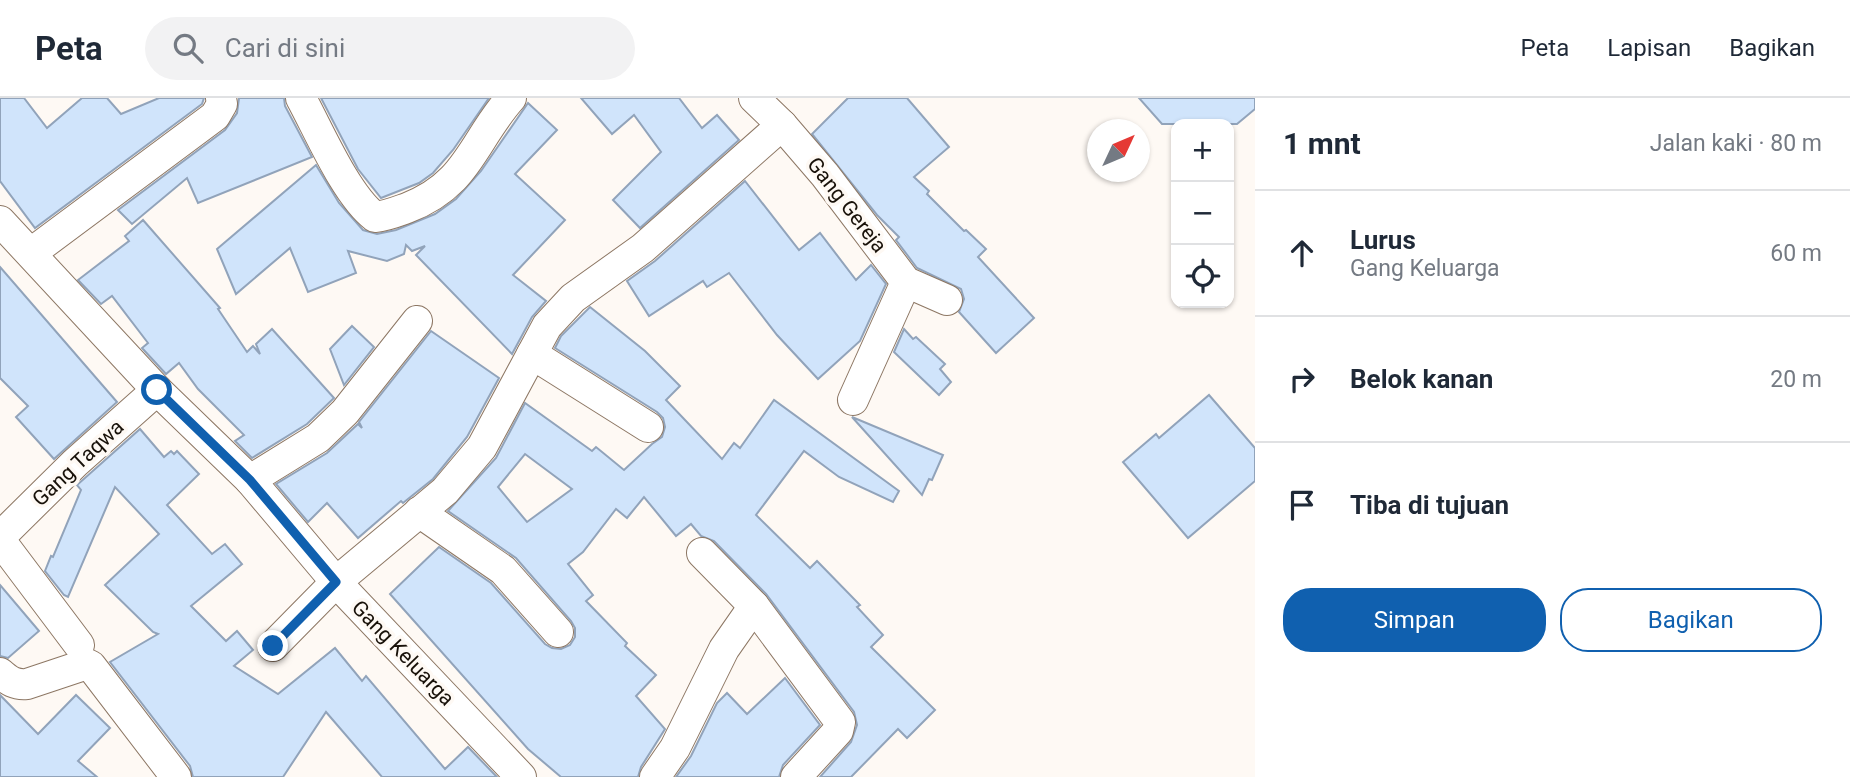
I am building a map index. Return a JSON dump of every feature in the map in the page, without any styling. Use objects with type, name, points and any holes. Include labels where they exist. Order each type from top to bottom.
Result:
[{"type":"street","points":[[32,253],[215,116],[222,104],[221,98]]},
{"type":"street","points":[[301,98],[349,186],[367,211],[375,217],[386,216],[441,191],[463,168],[511,98]]},
{"type":"street","name":"Gang Gereja","points":[[754,98],[782,125],[825,175],[906,282],[947,300]]},
{"type":"street","points":[[273,646],[336,582],[445,491],[482,447],[547,326],[573,298],[643,248],[782,125]]},
{"type":"street","name":"Gang Keluarga","points":[[0,221],[157,390],[250,480],[336,582],[521,777]]},
{"type":"street","points":[[853,400],[906,282]]},
{"type":"street","points":[[250,480],[318,438],[345,412],[417,321]]},
{"type":"street","points":[[532,354],[649,427]]},
{"type":"street","name":"Gang Taqwa","points":[[0,538],[75,463],[157,390]]},
{"type":"street","points":[[419,512],[503,570],[558,632]]},
{"type":"street","points":[[0,538],[79,645]]},
{"type":"street","points":[[702,553],[754,606],[840,722],[838,731],[796,777]]},
{"type":"street","points":[[655,777],[674,748],[724,649],[754,606]]},
{"type":"street","points":[[0,673],[9,681],[27,684],[87,664],[91,666],[176,777]]},
{"type":"building","points":[[0,98],[24,98],[47,128],[82,98],[107,98],[121,114],[159,98],[204,98],[202,104],[35,228],[0,181]]},
{"type":"building","points":[[239,98],[284,98],[285,106],[312,157],[198,203],[187,178],[132,224],[118,210],[225,130],[237,113]]},
{"type":"building","points":[[321,98],[489,98],[453,150],[433,173],[419,183],[381,198],[358,169]]},
{"type":"building","points":[[581,98],[679,98],[702,128],[717,115],[739,140],[640,228],[613,200],[661,152],[634,115],[612,134]]},
{"type":"building","points":[[848,98],[907,98],[949,147],[914,177],[964,231],[986,249],[978,257],[1034,318],[996,353],[959,312],[964,299],[961,289],[917,268],[896,240],[899,237],[877,215],[812,134]]},
{"type":"building","points":[[1139,98],[1255,98],[1255,109],[1237,124],[1234,124],[1234,119],[1171,119],[1171,124],[1162,124]]},
{"type":"building","points":[[528,103],[557,130],[515,174],[565,220],[513,275],[546,301],[532,317],[512,354],[416,255],[425,246],[412,251],[406,245],[404,254],[387,261],[348,251],[356,273],[308,292],[290,248],[236,294],[217,249],[316,165],[339,203],[363,230],[377,234],[396,230],[435,214],[456,199],[481,171]]},
{"type":"building","points":[[745,181],[799,250],[820,233],[856,280],[871,265],[886,284],[860,341],[818,379],[777,335],[729,273],[707,287],[703,281],[649,316],[627,281],[655,261]]},
{"type":"building","points":[[143,220],[220,308],[218,309],[247,352],[253,346],[260,354],[256,344],[272,329],[334,398],[307,424],[252,458],[235,441],[244,435],[198,389],[179,363],[166,374],[142,348],[148,343],[112,296],[101,304],[78,280],[129,241],[125,236]]},
{"type":"building","points":[[0,267],[117,402],[54,459],[16,417],[28,406],[0,378]]},
{"type":"building","points":[[590,307],[645,351],[680,386],[666,400],[722,459],[734,443],[740,448],[774,400],[899,491],[893,502],[839,477],[804,451],[756,515],[810,568],[817,561],[860,605],[857,607],[883,635],[871,647],[935,710],[907,738],[898,729],[851,777],[820,777],[851,742],[857,725],[854,712],[766,594],[714,541],[701,536],[691,524],[676,536],[644,497],[627,518],[616,509],[583,552],[568,564],[593,595],[586,601],[627,643],[625,646],[656,675],[636,696],[665,729],[641,767],[638,777],[561,777],[528,749],[390,594],[439,547],[491,583],[545,644],[561,649],[570,645],[575,637],[575,628],[571,621],[516,558],[448,511],[496,458],[525,403],[592,451],[596,447],[624,470],[662,437],[665,427],[663,418],[657,412],[555,348],[561,336]],"holes":[[[525,454],[572,489],[527,522],[498,487]]]},
{"type":"building","points":[[352,326],[374,347],[344,385],[330,349]]},
{"type":"building","points":[[904,329],[945,364],[940,369],[951,382],[939,395],[894,352]]},
{"type":"building","points":[[431,331],[499,378],[467,437],[433,479],[403,503],[401,501],[358,538],[327,503],[308,522],[276,484],[327,453],[358,424],[362,428],[359,422]]},
{"type":"building","points":[[1209,395],[1255,448],[1255,481],[1188,538],[1123,462],[1156,434],[1159,438]]},
{"type":"building","points":[[852,417],[943,455],[922,495]]},
{"type":"building","points":[[140,429],[164,457],[171,451],[174,454],[177,451],[199,474],[167,505],[212,554],[225,544],[242,564],[191,606],[226,641],[237,631],[253,650],[234,666],[278,694],[335,648],[362,681],[366,676],[445,769],[468,747],[497,777],[382,777],[326,712],[283,777],[193,777],[190,766],[110,662],[158,634],[105,585],[159,534],[115,487],[68,597],[45,571],[81,490],[77,485]]},
{"type":"building","points":[[0,585],[39,631],[8,658],[0,656]]},
{"type":"building","points":[[785,678],[820,725],[783,765],[779,777],[676,777],[691,756],[717,703],[727,693],[747,714]]},
{"type":"building","points":[[0,695],[38,734],[76,695],[110,728],[78,761],[97,777],[0,777]]},
{"type":"route","points":[[157,390],[250,480],[336,582],[273,646]]}]
